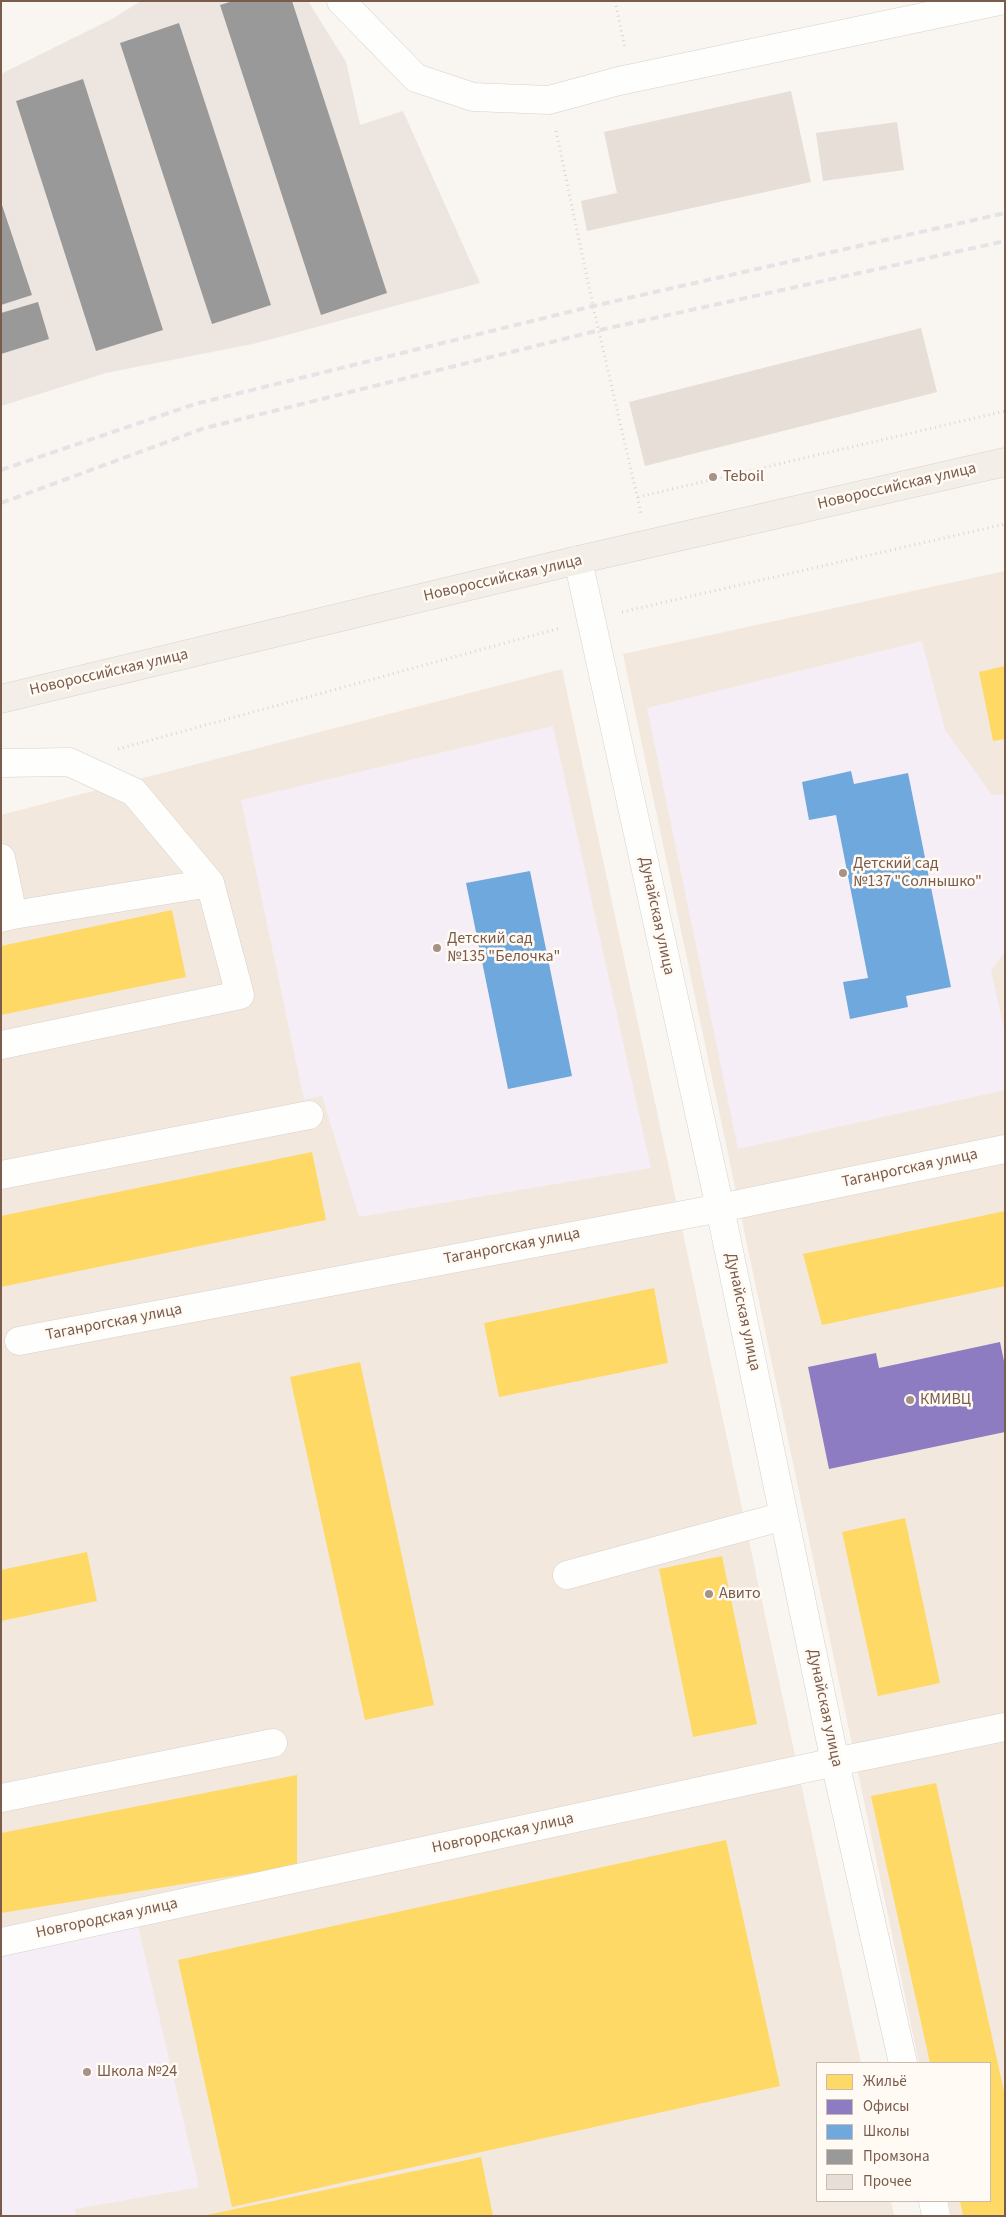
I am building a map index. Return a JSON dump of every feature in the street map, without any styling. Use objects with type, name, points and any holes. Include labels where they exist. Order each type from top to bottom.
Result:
[{"type":"main road","name":"Новороссийская улица","points":[[1,699],[578,560],[1005,462]]},
{"type":"street","points":[[341,1],[416,78],[473,97],[550,100],[632,78],[999,1]]},
{"type":"street","name":"Дунайская улица","points":[[578,560],[720,1208],[835,1762],[903,2062]]},
{"type":"street","points":[[1,763],[69,762],[134,792],[210,883],[240,995],[1,1045]]},
{"type":"street","points":[[1,858],[7,916],[210,883]]},
{"type":"street","points":[[1,1176],[309,1115]]},
{"type":"street","name":"Таганрогская улица","points":[[19,1341],[720,1208],[1005,1149]]},
{"type":"street","points":[[568,1575],[784,1516]]},
{"type":"street","name":"Новгородская улица","points":[[1,1942],[835,1762],[1005,1728]]},
{"type":"street","points":[[1,1798],[273,1743]]},
{"type":"street","points":[[933,2202],[936,2216]]},
{"type":"path","points":[[615,1],[632,78]]},
{"type":"path","points":[[550,100],[648,545]]},
{"type":"path","points":[[638,497],[1005,411]]},
{"type":"path","points":[[116,749],[591,619],[1005,524]]},
{"type":"shaded area","points":[[141,1],[308,1],[346,62],[360,125],[403,111],[480,283],[257,343],[106,373],[1,406],[1,74],[112,19]]},
{"type":"shaded area","points":[[1005,571],[1005,2216],[951,2216],[948,2202],[991,2202],[991,2062],[919,2062],[623,654]]},
{"type":"shaded area","name":"Детский сад №137 \"Солнышко\"","points":[[922,641],[945,730],[992,795],[1005,794],[1005,952],[991,970],[1005,1033],[1005,1090],[738,1149],[647,708]]},
{"type":"shaded area","points":[[562,669],[861,2062],[816,2062],[816,2202],[891,2202],[894,2216],[1,2216],[1,815]]},
{"type":"shaded area","name":"Детский сад №135 \"Белочка\"","points":[[553,726],[651,1168],[359,1217],[322,1096],[304,1100],[241,800]]},
{"type":"shaded area","name":"Школа №24","points":[[138,1926],[199,2187],[75,2209],[76,2216],[1,2216],[1,1957]]},
{"type":"building: Жильё","points":[[1005,666],[1005,739],[993,741],[979,672]]},
{"type":"building: Жильё","points":[[172,910],[186,977],[1,1015],[1,946]]},
{"type":"building: Жильё","points":[[312,1152],[326,1220],[1,1287],[1,1216]]},
{"type":"building: Жильё","points":[[1005,1211],[1005,1286],[822,1325],[803,1254]]},
{"type":"building: Жильё","points":[[654,1288],[668,1363],[499,1397],[484,1323]]},
{"type":"building: Жильё","points":[[360,1362],[434,1705],[365,1720],[290,1377]]},
{"type":"building: Жильё","points":[[905,1518],[940,1683],[878,1696],[842,1532]]},
{"type":"building: Жильё","points":[[87,1552],[97,1601],[1,1621],[1,1570]]},
{"type":"building: Жильё","points":[[722,1556],[757,1724],[693,1737],[659,1569]]},
{"type":"building: Жильё","points":[[297,1775],[297,1866],[1,1913],[1,1833]]},
{"type":"building: Жильё","points":[[936,1783],[1005,2096],[1005,2216],[963,2216],[960,2202],[991,2202],[991,2062],[930,2062],[871,1796]]},
{"type":"building: Жильё","points":[[726,1840],[780,2086],[232,2207],[178,1960]]},
{"type":"building: Жильё","points":[[481,2157],[493,2216],[207,2216],[207,2215]]},
{"type":"building: Офисы","name":"КМИВЦ","points":[[1000,1342],[1005,1366],[1005,1432],[829,1469],[808,1367],[876,1353],[879,1368]]},
{"type":"building: Школы","points":[[851,771],[854,784],[908,773],[951,987],[906,996],[908,1007],[850,1019],[843,982],[868,978],[836,815],[809,820],[802,782]]},
{"type":"building: Школы","points":[[530,871],[572,1076],[508,1089],[466,883]]},
{"type":"building: Промзона","points":[[233,1],[292,1],[387,293],[321,315],[220,5]]},
{"type":"building: Промзона","points":[[179,23],[271,305],[212,324],[120,43]]},
{"type":"building: Промзона","points":[[83,79],[163,330],[96,351],[16,101]]},
{"type":"building: Промзона","points":[[1,202],[32,295],[1,305]]},
{"type":"building: Промзона","points":[[38,302],[49,339],[1,354],[1,313]]},
{"type":"building: Прочее","points":[[791,91],[811,182],[587,231],[581,201],[617,193],[604,132]]},
{"type":"building: Прочее","points":[[897,122],[904,170],[823,181],[816,133]]},
{"type":"building: Прочее","points":[[921,328],[937,392],[645,466],[629,402]]},
{"type":"railway","points":[[1,470],[195,404],[593,306],[1005,213]]},
{"type":"railway","points":[[1,503],[205,428],[600,330],[1005,241]]},
{"type":"place","name":"Teboil","points":[[713,477]]},
{"type":"place","name":"Детский сад №137 \"Солнышко\"","points":[[843,873]]},
{"type":"place","name":"Детский сад №135 \"Белочка\"","points":[[437,948]]},
{"type":"place","name":"КМИВЦ","points":[[910,1400]]},
{"type":"place","name":"Авито","points":[[709,1594]]},
{"type":"place","name":"Школа №24","points":[[87,2072]]}]
